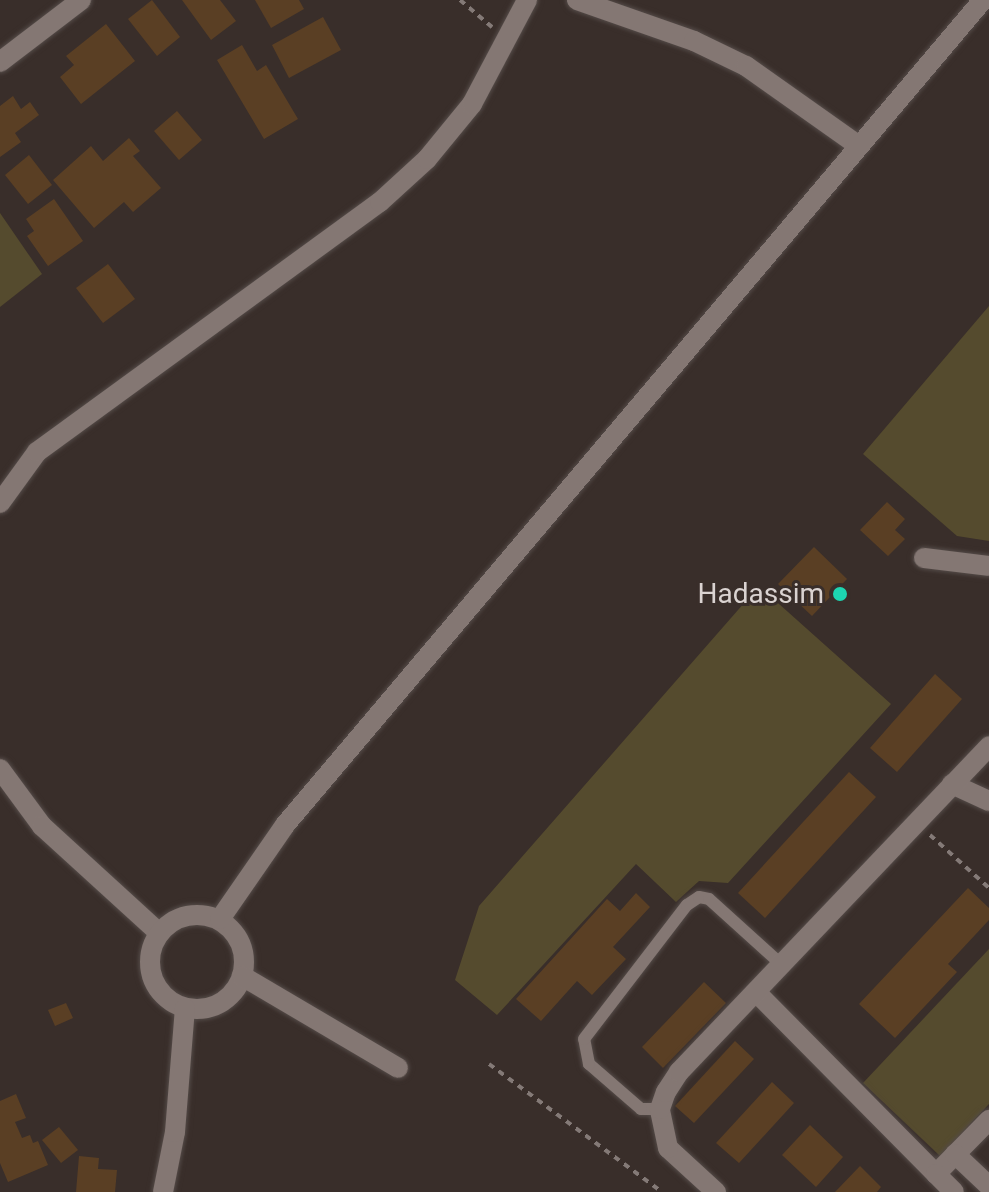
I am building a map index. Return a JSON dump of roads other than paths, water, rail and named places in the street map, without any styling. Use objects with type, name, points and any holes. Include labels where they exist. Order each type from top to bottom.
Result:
[{"type":"street","points":[[0,62],[81,0]]},
{"type":"street","points":[[0,503],[37,452],[58,435],[380,202],[427,159],[463,115],[509,41],[527,0]]},
{"type":"street","points":[[577,0],[694,41],[746,66],[859,146]]},
{"type":"street","points":[[220,919],[285,825],[983,0]]},
{"type":"street","points":[[924,558],[989,566]]},
{"type":"street","points":[[716,1192],[668,1148],[660,1109],[679,1072],[989,746]]},
{"type":"street","points":[[0,769],[42,826],[159,933]]},
{"type":"street","points":[[952,784],[989,801]]},
{"type":"street","points":[[184,915],[220,919],[241,945],[242,976],[223,1001],[185,1008],[160,993],[151,977],[149,961],[159,933],[184,915]]},
{"type":"street","points":[[242,976],[398,1068]]},
{"type":"street","points":[[756,992],[954,1192]]},
{"type":"street","points":[[163,1192],[175,1132],[185,1008]]},
{"type":"street","points":[[936,1174],[989,1120]]},
{"type":"street","points":[[955,1154],[989,1186]]},
{"type":"lane","points":[[660,1109],[641,1109],[589,1064],[584,1039],[687,905],[699,897],[709,899],[782,965]]},
{"type":"place","name":"Hadassim","points":[[840,594]]}]
